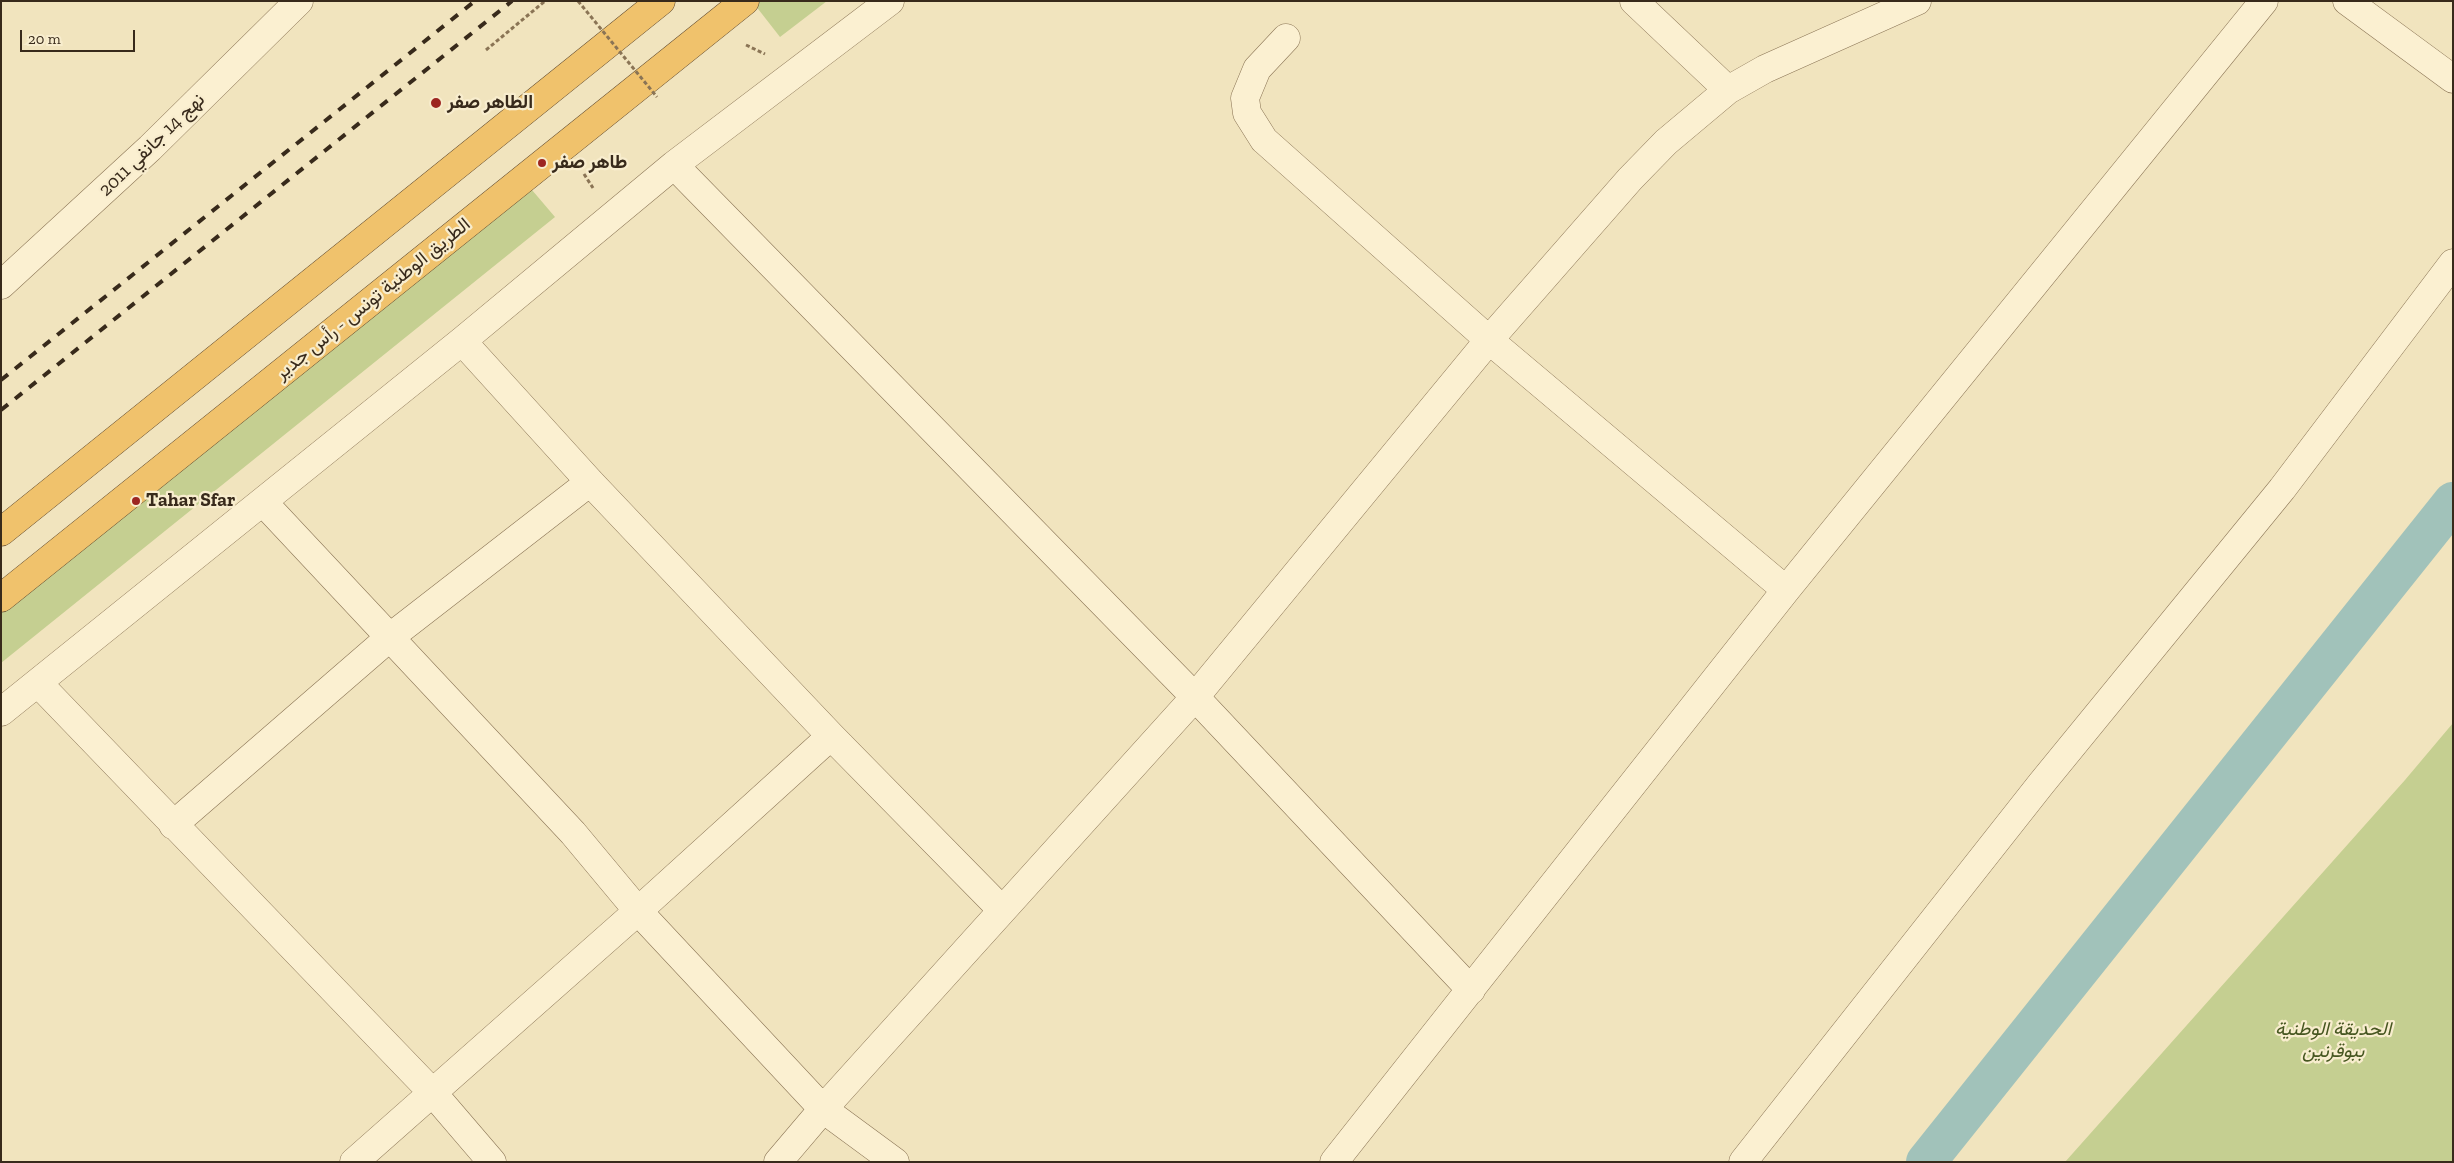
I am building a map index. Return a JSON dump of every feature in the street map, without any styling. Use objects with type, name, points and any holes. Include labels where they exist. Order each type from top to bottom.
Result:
[{"type":"highway","points":[[1,532],[661,1]]},
{"type":"highway","name":"الطريق الوطنية تونس - رأس جدير","points":[[1,598],[745,1]]},
{"type":"street","name":"نهج 14 جانفي 2011","points":[[1,285],[150,148],[299,1]]},
{"type":"street","points":[[1,712],[462,341],[674,165],[890,1]]},
{"type":"street","points":[[1634,1],[1728,90]]},
{"type":"street","points":[[778,1162],[823,1108],[1195,697],[1489,340],[1630,179],[1666,142],[1728,90],[1765,69],[1917,1]]},
{"type":"street","points":[[1334,1162],[1786,590],[2264,1]]},
{"type":"street","points":[[2347,1],[2453,79]]},
{"type":"street","points":[[1286,38],[1257,69],[1245,98],[1247,113],[1251,122],[1264,140],[1489,340],[1786,590]]},
{"type":"street","points":[[674,165],[1195,697],[1471,990]]},
{"type":"street","points":[[1743,1162],[2041,784],[2282,489],[2453,263]]},
{"type":"street","points":[[462,341],[590,482],[831,736],[1002,910]]},
{"type":"street","points":[[173,825],[388,638],[590,482]]},
{"type":"street","points":[[263,502],[388,638],[573,833],[638,911],[823,1108],[896,1162]]},
{"type":"street","points":[[38,683],[432,1092],[492,1162]]},
{"type":"street","points":[[354,1162],[638,911],[831,736]]},
{"type":"path","points":[[485,50],[545,1]]},
{"type":"path","points":[[578,1],[656,97]]},
{"type":"green space","points":[[760,1],[827,1],[780,37],[755,5]]},
{"type":"green space","points":[[532,190],[555,217],[1,663],[1,609]]},
{"type":"green space","name":"الحديقة الوطنية ببوقرنين","points":[[2453,723],[2453,1162],[2065,1162],[2405,780]]},
{"type":"waterway","points":[[1926,1162],[2453,502]]},
{"type":"railway","points":[[1,380],[475,1]]},
{"type":"railway","points":[[1,410],[512,1]]},
{"type":"place","name":"الطاهر صفر","points":[[436,103]]},
{"type":"place","name":"طاهر صفر","points":[[542,163]]},
{"type":"place","name":"Tahar Sfar","points":[[136,501]]}]
